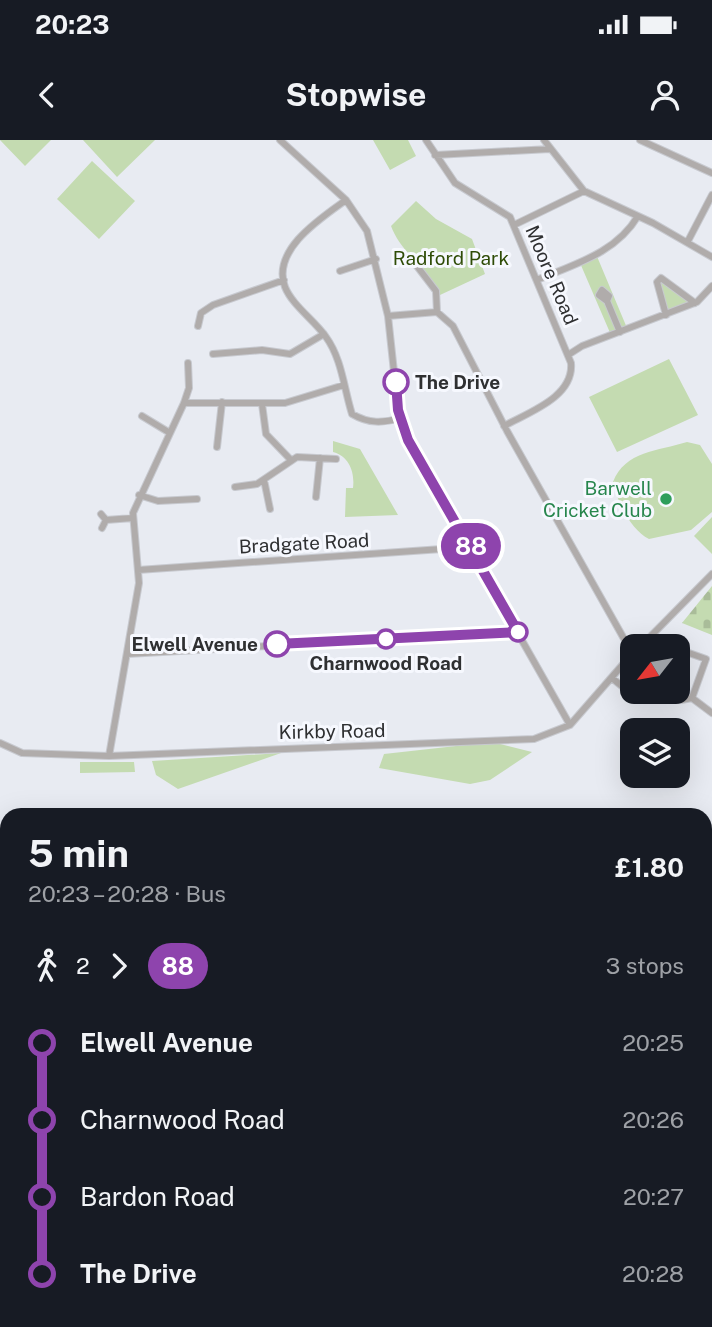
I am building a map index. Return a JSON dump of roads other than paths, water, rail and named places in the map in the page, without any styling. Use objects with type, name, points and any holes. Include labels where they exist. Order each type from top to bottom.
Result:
[{"type":"street","points":[[280,140],[346,200],[367,231],[388,316],[401,418],[408,440],[570,725]]},
{"type":"street","name":"Moore Road","points":[[426,140],[455,183],[501,210],[514,225],[568,355],[572,372],[566,387],[504,426]]},
{"type":"street","points":[[482,140],[482,151]]},
{"type":"street","points":[[544,140],[584,191],[688,241],[712,257]]},
{"type":"street","points":[[642,140],[712,173]]},
{"type":"street","points":[[435,155],[550,149]]},
{"type":"street","points":[[514,225],[584,191]]},
{"type":"street","points":[[688,241],[712,195]]},
{"type":"street","points":[[346,200],[326,215],[286,254],[285,288],[324,334],[336,354],[352,414],[364,421],[379,422],[401,418]]},
{"type":"street","points":[[537,280],[615,243],[628,232],[638,216]]},
{"type":"street","points":[[410,257],[436,290],[437,312]]},
{"type":"street","points":[[340,271],[376,260]]},
{"type":"street","points":[[666,315],[657,282],[661,278],[695,303]]},
{"type":"street","points":[[198,326],[201,313],[214,305],[284,281]]},
{"type":"street","points":[[568,355],[582,346],[695,303],[712,286]]},
{"type":"street","points":[[607,301],[620,331]]},
{"type":"street","points":[[388,316],[437,312],[453,326],[504,426],[621,634]]},
{"type":"street","points":[[213,354],[262,350],[290,354],[324,334]]},
{"type":"street","points":[[109,756],[138,570],[133,519],[139,495],[184,403],[189,388],[188,363]]},
{"type":"street","points":[[184,403],[262,404],[302,400],[344,386]]},
{"type":"street","points":[[216,447],[222,402]]},
{"type":"street","points":[[262,404],[266,434],[290,459]]},
{"type":"street","points":[[142,416],[170,433]]},
{"type":"street","points":[[316,497],[320,458]]},
{"type":"street","points":[[235,487],[264,480],[290,459],[336,459]]},
{"type":"street","points":[[264,480],[270,509]]},
{"type":"street","points":[[139,495],[158,500],[197,499]]},
{"type":"street","points":[[101,514],[106,520]]},
{"type":"street","points":[[106,520],[133,519]]},
{"type":"street","points":[[102,528],[106,520]]},
{"type":"street","name":"Bradgate Road","points":[[138,570],[471,547]]},
{"type":"street","points":[[653,634],[712,574]]},
{"type":"street","points":[[127,654],[518,632]]},
{"type":"street","points":[[690,653],[709,660],[692,698]]},
{"type":"street","name":"Kirkby Road","points":[[0,743],[22,753],[109,756],[247,748],[374,747],[450,741],[519,741],[549,736],[570,725],[620,668]]},
{"type":"street","points":[[612,678],[641,699],[655,699],[667,694],[681,700],[692,698],[712,713]]},
{"type":"place","name":"The Drive","points":[[396,382]]},
{"type":"place","name":"Barwell Cricket Club","points":[[666,499]]},
{"type":"place","name":"Charnwood Road","points":[[386,639]]},
{"type":"place","name":"Elwell Avenue","points":[[277,644]]},
{"type":"park label","name":"Radford Park","points":[[451,258]]}]
